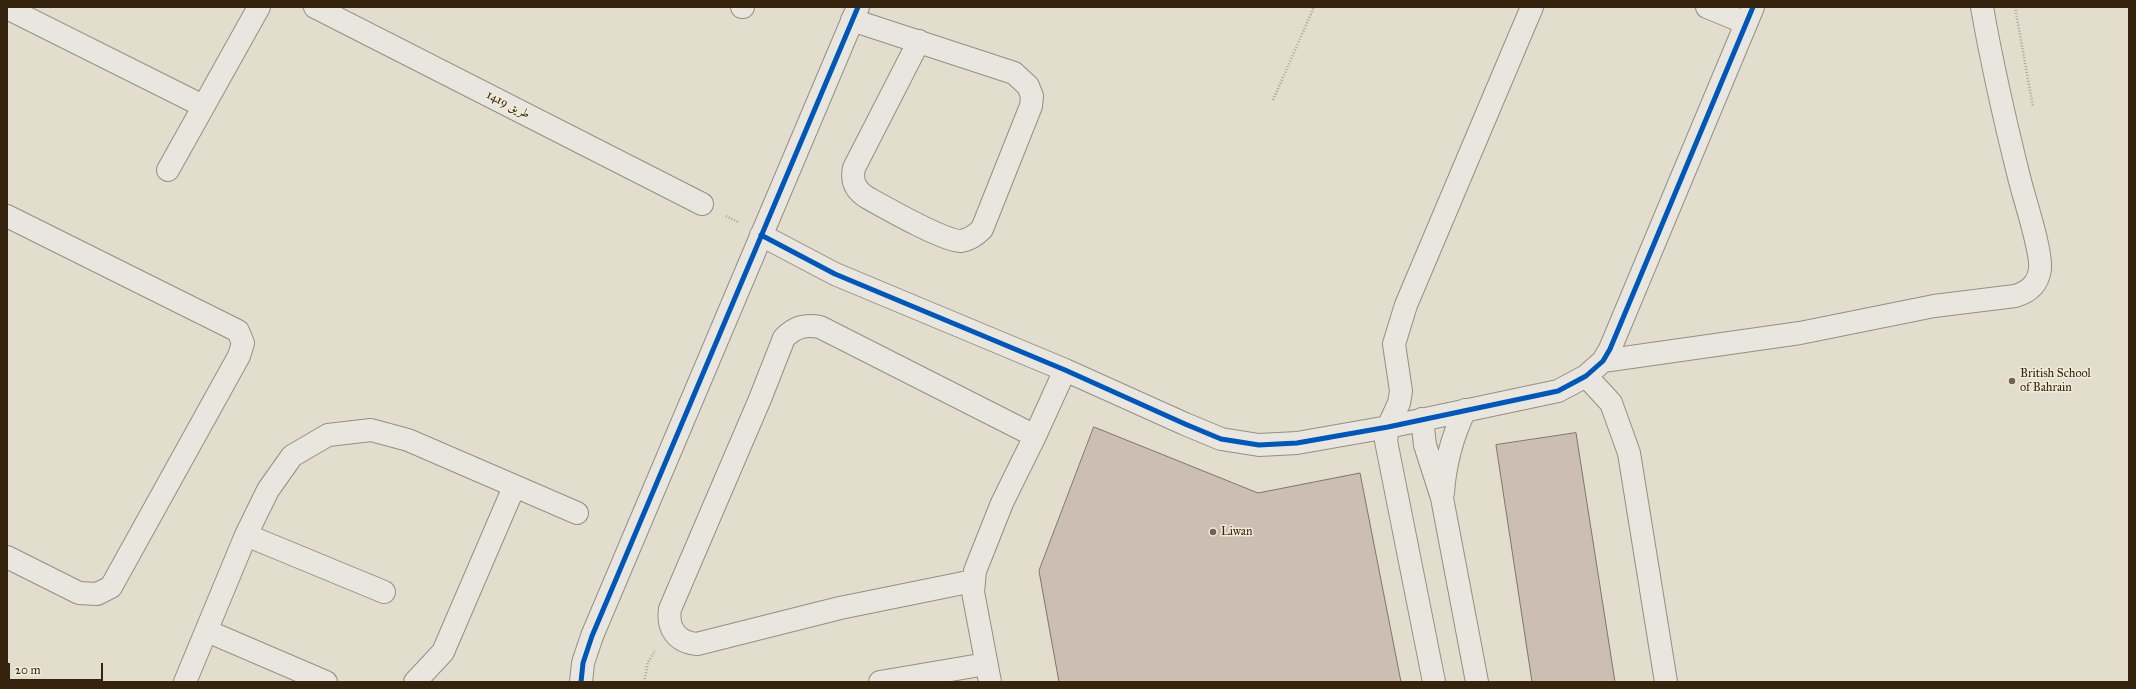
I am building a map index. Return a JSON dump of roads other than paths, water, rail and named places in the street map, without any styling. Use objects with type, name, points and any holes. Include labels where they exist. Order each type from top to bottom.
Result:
[{"type":"street","points":[[168,170],[258,7]]},
{"type":"street","name":"طريق 1419","points":[[315,7],[702,204]]},
{"type":"street","points":[[1434,682],[1386,441],[1388,427],[1399,403],[1401,390],[1394,344],[1399,324],[1532,7]]},
{"type":"street","points":[[761,235],[835,274],[1065,370],[1221,439],[1259,445],[1297,443],[1388,427],[1558,391],[1586,376],[1603,361],[1618,333],[1750,15],[1707,7]]},
{"type":"street","points":[[1603,361],[1800,333],[1934,306],[2015,296],[2025,293],[2034,286],[2038,278],[2040,268],[2038,249],[2012,150],[1991,58],[1982,7]]},
{"type":"street","points":[[7,8],[203,106]]},
{"type":"street","points":[[581,682],[583,663],[592,636],[855,13],[919,41],[1014,73],[1028,86],[1032,96],[1032,106],[982,230],[976,235],[962,241],[946,238],[861,194],[853,182],[854,168],[919,41]]},
{"type":"street","points":[[7,216],[238,331],[244,344],[239,356],[111,587],[97,594],[79,594],[7,557]]},
{"type":"street","points":[[973,581],[840,608],[697,644],[688,644],[680,639],[673,633],[670,625],[670,609],[760,400],[784,338],[791,331],[800,326],[810,325],[820,327],[1035,436]]},
{"type":"street","points":[[880,682],[988,673],[973,592],[973,581],[978,561],[1002,503],[1065,370]]},
{"type":"street","points":[[1586,376],[1612,404],[1622,428],[1629,453],[1666,682]]},
{"type":"street","points":[[1442,498],[1448,452],[1455,431],[1465,410]]},
{"type":"street","points":[[1422,419],[1425,445],[1442,498],[1476,682]]},
{"type":"street","points":[[186,682],[246,535],[268,490],[292,456],[328,435],[370,430],[408,440],[577,513]]},
{"type":"street","points":[[415,682],[443,652],[514,486]]},
{"type":"street","points":[[246,535],[384,592]]},
{"type":"street","points":[[207,631],[326,682]]},
{"type":"place","name":"British School of Bahrain","points":[[2012,381]]},
{"type":"place","name":"Liwan","points":[[1213,532]]}]
